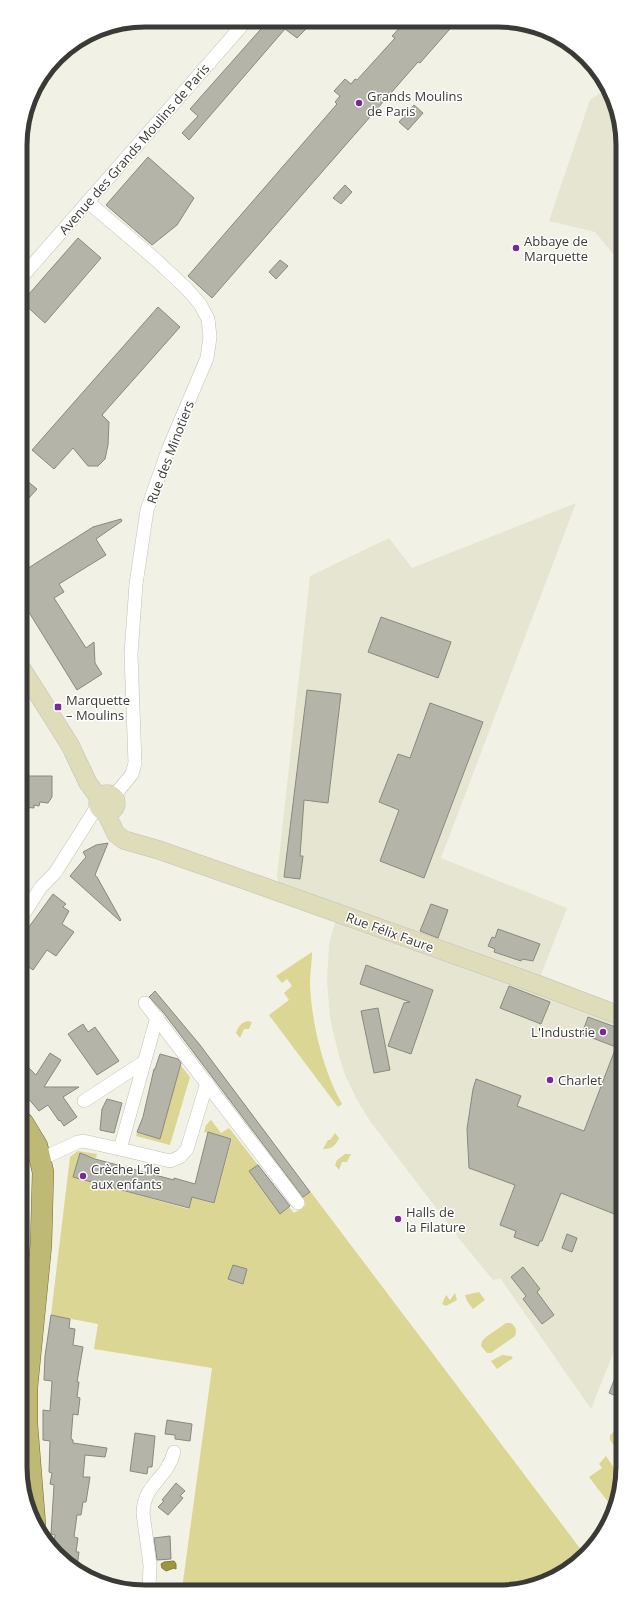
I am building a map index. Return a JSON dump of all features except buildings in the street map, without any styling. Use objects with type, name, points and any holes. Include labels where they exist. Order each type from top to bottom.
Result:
[{"type":"main road","points":[[27,1125],[35,1142],[45,1157],[41,1245],[27,1350],[27,1419],[34,1506]]},
{"type":"street","name":"Avenue des Grands Moulins de Paris","points":[[27,271],[158,119],[241,27]]},
{"type":"street","name":"Rue des Minotiers","points":[[88,202],[155,259],[187,289],[200,304],[208,319],[210,337],[207,358],[168,450],[147,510],[136,584],[131,654],[135,767],[132,774],[106,804]]},
{"type":"street","name":"Rue Félix Faure","points":[[27,677],[70,745],[88,783],[129,830],[140,839],[159,850],[528,981],[616,1014]]},
{"type":"street","points":[[27,908],[43,884],[55,873],[106,804]]},
{"type":"street","points":[[146,1003],[298,1203]]},
{"type":"street","points":[[120,1148],[157,1017]]},
{"type":"street","points":[[84,1101],[144,1062]]},
{"type":"street","points":[[45,1157],[83,1141],[120,1148],[163,1161],[170,1161],[180,1157],[187,1149],[207,1083]]},
{"type":"street","points":[[149,1585],[150,1564],[143,1504],[150,1489],[170,1466],[174,1452]]},
{"type":"shaded area","points":[[603,92],[612,114],[615,129],[616,257],[595,232],[549,221],[590,100]]},
{"type":"shaded area","points":[[576,503],[441,858],[567,908],[541,975],[616,1004],[616,1346],[591,1409],[500,1278],[493,1280],[461,1241],[370,1121],[357,1100],[345,1075],[330,1018],[327,981],[329,944],[339,908],[279,886],[277,876],[310,576],[389,538],[412,568]]},
{"type":"shaded area","points":[[312,952],[310,983],[313,1013],[319,1045],[329,1077],[342,1104],[338,1107],[269,1015],[289,1000],[284,993],[292,986],[287,979],[282,983],[276,976]]},
{"type":"shaded area","points":[[248,1021],[252,1022],[249,1029],[244,1029],[240,1038],[236,1033],[238,1028],[242,1023]]},
{"type":"shaded area","points":[[172,1057],[175,1058],[190,1077],[170,1145],[136,1136],[137,1132],[162,1139],[160,1138],[180,1067]]},
{"type":"shaded area","points":[[211,1120],[221,1133],[229,1128],[258,1165],[249,1171],[280,1213],[289,1207],[294,1213],[306,1205],[301,1198],[310,1191],[582,1550],[576,1556],[564,1565],[543,1576],[514,1584],[183,1585],[212,1368],[94,1349],[98,1324],[51,1315],[70,1157],[78,1151],[97,1154],[96,1158],[80,1153],[73,1178],[82,1179],[188,1209],[192,1197],[214,1204],[232,1139],[204,1132],[206,1125]]},
{"type":"shaded area","points":[[335,1133],[339,1138],[335,1145],[331,1148],[323,1149],[328,1140],[330,1140]]},
{"type":"shaded area","points":[[345,1154],[351,1154],[347,1162],[342,1162],[339,1170],[335,1165],[337,1160]]},
{"type":"shaded area","points":[[479,1292],[485,1300],[473,1309],[467,1301],[465,1295]]},
{"type":"shaded area","points":[[455,1293],[457,1300],[446,1306],[442,1304],[446,1295],[450,1300]]},
{"type":"shaded area","points":[[506,1323],[511,1323],[514,1326],[516,1329],[515,1336],[491,1353],[487,1353],[481,1346],[482,1341]]},
{"type":"shaded area","points":[[502,1355],[511,1356],[513,1358],[497,1369],[491,1361]]},
{"type":"shaded area","points":[[614,1426],[616,1426],[616,1446],[610,1439],[610,1435],[615,1431]]},
{"type":"shaded area","points":[[606,1456],[616,1471],[614,1490],[610,1505],[589,1477],[602,1468],[599,1464]]},
{"type":"shaded area","points":[[174,1561],[176,1564],[176,1569],[174,1568],[166,1571],[162,1568],[161,1564],[164,1562]]},
{"type":"place","name":"Grands Moulins de Paris","points":[[359,103]]},
{"type":"place","name":"Abbaye de Marquette","points":[[516,248]]},
{"type":"place","name":"Marquette – Moulins","points":[[58,707]]},
{"type":"place","name":"L'Industrie","points":[[603,1032]]},
{"type":"place","name":"Charlet","points":[[550,1080]]},
{"type":"place","name":"Crèche L'île aux enfants","points":[[83,1176]]},
{"type":"place","name":"Halls de la Filature","points":[[398,1219]]}]
